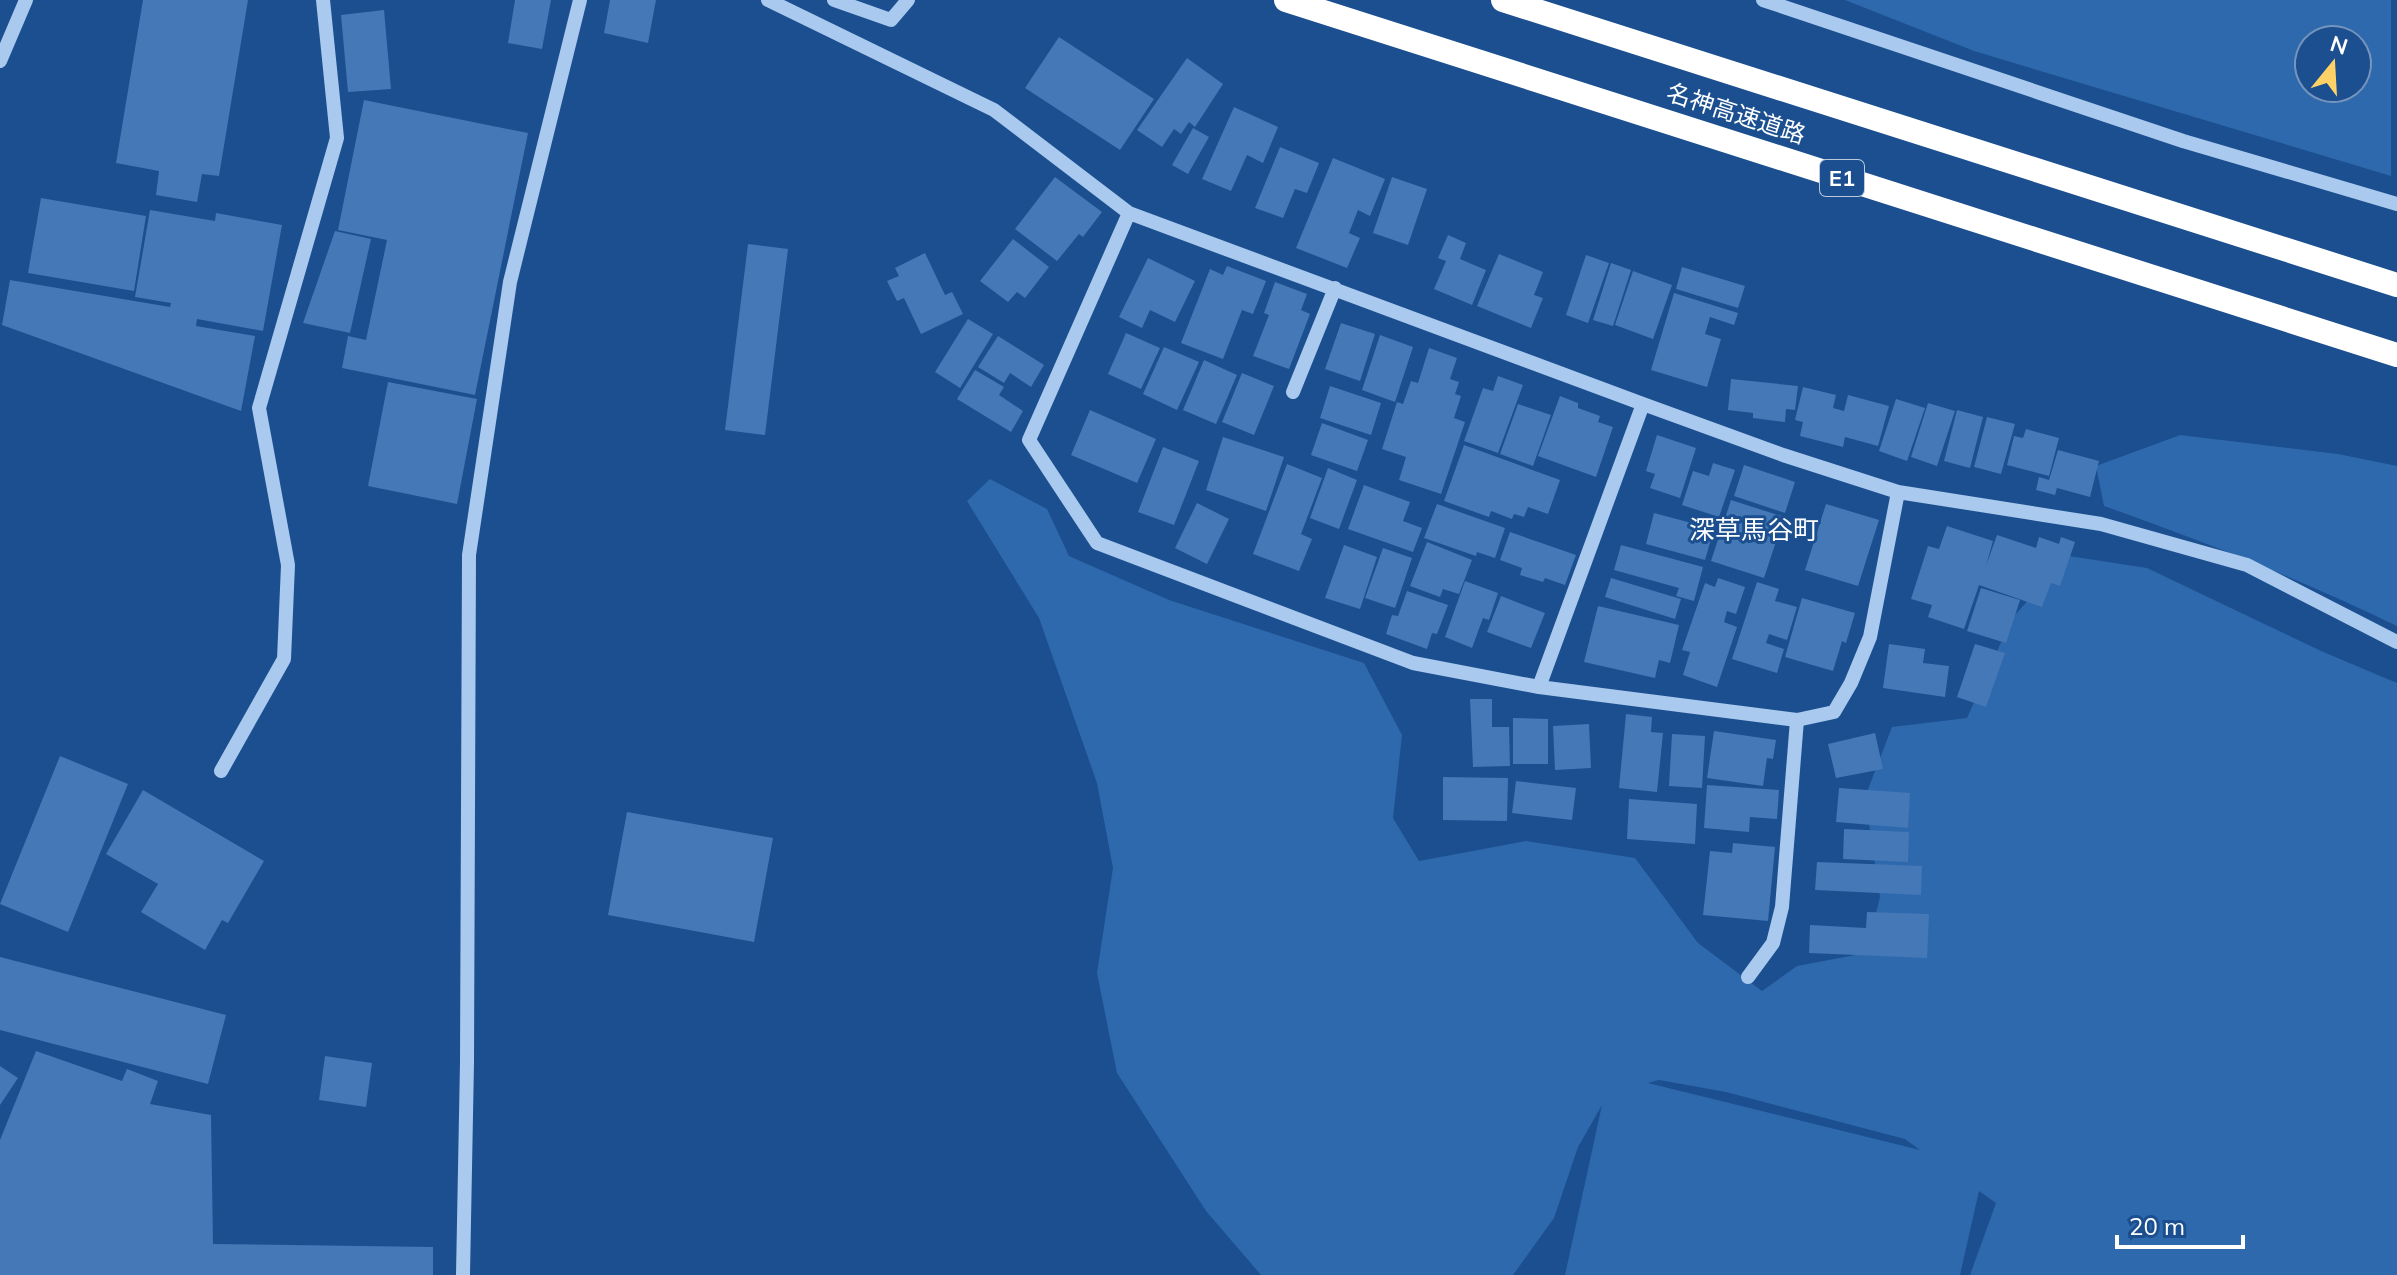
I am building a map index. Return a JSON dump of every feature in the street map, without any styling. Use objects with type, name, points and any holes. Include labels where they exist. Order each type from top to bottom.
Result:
[{"type":"highway","name":"名神高速道路","points":[[1286,0],[2397,355]]},
{"type":"highway","name":"名神高速道路","points":[[1503,0],[2397,285]]},
{"type":"street","points":[[0,61],[26,0]]},
{"type":"street","points":[[221,771],[284,659],[288,565],[259,408],[337,138],[323,0]]},
{"type":"street","points":[[463,1275],[469,555],[510,282],[580,0]]},
{"type":"street","points":[[768,0],[994,110],[1129,213],[1783,455],[1898,492],[2101,524],[2247,565],[2397,642]]},
{"type":"street","points":[[834,0],[891,20],[908,0]]},
{"type":"street","points":[[1763,0],[2183,141],[2397,204]]},
{"type":"street","points":[[1129,213],[1029,440],[1097,543],[1413,663],[1539,687],[1797,720],[1834,712],[1851,683],[1870,637],[1898,492]]},
{"type":"street","points":[[1293,392],[1335,288]]},
{"type":"street","points":[[1539,687],[1643,404]]},
{"type":"street","points":[[1748,977],[1773,943],[1782,907],[1797,720]]},
{"type":"shaded area","points":[[1845,0],[2391,0],[2391,176],[1974,51]]},
{"type":"shaded area","points":[[2180,435],[2338,454],[2397,466],[2397,626],[2252,562],[2104,506],[2096,466]]},
{"type":"shaded area","points":[[990,479],[1047,509],[1069,556],[1169,600],[1364,663],[1402,735],[1393,818],[1419,861],[1526,841],[1635,858],[1698,943],[1762,991],[1797,966],[1866,953],[1880,897],[1865,797],[1892,727],[1967,718],[2012,618],[2069,556],[2147,568],[2321,651],[2397,683],[2397,1275],[1970,1275],[1996,1203],[1979,1191],[1960,1275],[1565,1275],[1602,1105],[1578,1147],[1554,1218],[1513,1275],[1261,1275],[1206,1211],[1117,1073],[1097,973],[1113,868],[1097,783],[1039,618],[967,501]],"holes":[[[1659,1080],[1726,1092],[1905,1139],[1920,1150],[1648,1083]]]},
{"type":"building","points":[[143,0],[248,0],[219,176],[202,174],[197,202],[156,195],[159,171],[116,163]]},
{"type":"building","points":[[515,0],[551,0],[542,49],[508,43]]},
{"type":"building","points":[[610,0],[656,0],[648,43],[604,33]]},
{"type":"building","points":[[384,10],[391,89],[348,92],[341,15]]},
{"type":"building","points":[[1059,37],[1154,99],[1120,150],[1025,88]]},
{"type":"building","points":[[1187,58],[1223,84],[1195,127],[1189,122],[1181,134],[1174,129],[1162,147],[1137,130]]},
{"type":"building","points":[[364,100],[528,133],[475,395],[342,368],[348,336],[366,340],[387,240],[338,230]]},
{"type":"building","points":[[1234,107],[1278,127],[1263,163],[1247,155],[1231,191],[1202,179]]},
{"type":"building","points":[[1193,128],[1209,137],[1188,174],[1172,165]]},
{"type":"building","points":[[1280,147],[1319,163],[1307,193],[1295,189],[1283,218],[1255,208]]},
{"type":"building","points":[[1333,158],[1385,179],[1370,216],[1358,210],[1349,233],[1360,238],[1347,268],[1296,248]]},
{"type":"building","points":[[1055,177],[1102,212],[1083,237],[1079,234],[1057,261],[1015,229]]},
{"type":"building","points":[[1392,177],[1427,189],[1408,245],[1373,233]]},
{"type":"building","points":[[41,198],[146,216],[134,291],[28,273]]},
{"type":"building","points":[[150,210],[215,221],[216,213],[282,225],[263,331],[197,319],[196,326],[255,336],[241,411],[2,325],[10,280],[170,307],[171,303],[135,297]]},
{"type":"building","points":[[335,231],[371,239],[350,333],[303,323]]},
{"type":"building","points":[[1448,235],[1466,243],[1460,259],[1486,270],[1472,305],[1434,289],[1446,261],[1438,258]]},
{"type":"building","points":[[1013,239],[1049,267],[1025,298],[1017,292],[1008,302],[980,281]]},
{"type":"building","points":[[748,244],[788,249],[765,435],[725,430]]},
{"type":"building","points":[[925,253],[945,295],[952,292],[963,314],[921,334],[904,298],[897,301],[887,281],[899,276],[895,268]]},
{"type":"building","points":[[1499,254],[1543,272],[1534,295],[1543,298],[1531,328],[1477,306]]},
{"type":"building","points":[[1586,255],[1609,263],[1588,323],[1566,315]]},
{"type":"building","points":[[1148,258],[1195,281],[1175,322],[1150,310],[1142,328],[1119,317]]},
{"type":"building","points":[[1611,263],[1631,270],[1613,326],[1593,320]]},
{"type":"building","points":[[1227,266],[1266,281],[1253,314],[1242,310],[1223,359],[1181,343],[1210,269],[1223,275]]},
{"type":"building","points":[[1682,267],[1745,286],[1738,308],[1676,289]]},
{"type":"building","points":[[1633,271],[1672,285],[1653,339],[1615,325]]},
{"type":"building","points":[[1275,282],[1307,294],[1301,310],[1310,314],[1289,369],[1253,356],[1269,315],[1264,313]]},
{"type":"building","points":[[1674,293],[1738,313],[1734,325],[1710,317],[1705,334],[1721,339],[1707,387],[1651,370]]},
{"type":"building","points":[[968,319],[993,334],[960,388],[935,372]]},
{"type":"building","points":[[1341,323],[1375,334],[1360,381],[1325,369]]},
{"type":"building","points":[[1126,333],[1160,348],[1141,389],[1108,374]]},
{"type":"building","points":[[1380,335],[1413,347],[1395,402],[1362,390]]},
{"type":"building","points":[[998,336],[1044,365],[1031,387],[1010,373],[1004,383],[978,367]]},
{"type":"building","points":[[1164,347],[1199,362],[1177,410],[1143,394]]},
{"type":"building","points":[[1429,348],[1457,358],[1450,379],[1459,382],[1455,394],[1461,396],[1454,418],[1465,422],[1441,494],[1399,480],[1406,457],[1382,449],[1397,402],[1403,404],[1411,381],[1418,383]]},
{"type":"building","points":[[1204,360],[1237,375],[1216,424],[1183,410]]},
{"type":"building","points":[[975,370],[1004,387],[999,395],[1023,411],[1011,432],[957,399]]},
{"type":"building","points":[[1242,373],[1274,386],[1254,435],[1222,422]]},
{"type":"building","points":[[1498,376],[1523,385],[1498,453],[1464,441],[1483,388],[1493,391]]},
{"type":"building","points":[[1731,379],[1798,386],[1795,410],[1786,409],[1785,422],[1753,418],[1753,413],[1728,410]]},
{"type":"building","points":[[388,382],[477,399],[457,504],[368,486]]},
{"type":"building","points":[[1330,386],[1381,403],[1371,435],[1320,418]]},
{"type":"building","points":[[1803,387],[1836,395],[1833,408],[1844,411],[1848,395],[1889,406],[1878,446],[1845,437],[1843,447],[1800,436],[1803,422],[1795,420]]},
{"type":"building","points":[[1560,396],[1578,403],[1578,408],[1600,416],[1598,422],[1613,427],[1596,477],[1538,456]]},
{"type":"building","points":[[1896,399],[1925,408],[1907,461],[1879,451]]},
{"type":"building","points":[[1928,403],[1955,411],[1937,466],[1911,457]]},
{"type":"building","points":[[1518,404],[1551,415],[1533,466],[1500,454]]},
{"type":"building","points":[[1090,410],[1156,439],[1137,483],[1071,455]]},
{"type":"building","points":[[1957,410],[1983,417],[1970,468],[1944,461]]},
{"type":"building","points":[[1987,417],[2015,424],[2001,474],[1974,467]]},
{"type":"building","points":[[1322,423],[1368,440],[1357,471],[1311,455]]},
{"type":"building","points":[[2026,429],[2059,438],[2049,476],[2007,465],[2014,436],[2023,438]]},
{"type":"building","points":[[1657,435],[1696,448],[1680,498],[1650,488],[1655,474],[1646,471]]},
{"type":"building","points":[[1223,437],[1284,457],[1266,511],[1206,490]]},
{"type":"building","points":[[1464,445],[1560,480],[1548,514],[1528,507],[1524,517],[1514,514],[1512,519],[1491,511],[1489,517],[1444,501]]},
{"type":"building","points":[[1163,447],[1199,461],[1174,525],[1138,512]]},
{"type":"building","points":[[2058,450],[2099,461],[2090,497],[2057,488],[2055,495],[2036,490],[2039,477],[2049,480]]},
{"type":"building","points":[[1713,463],[1735,470],[1719,517],[1682,505],[1693,471],[1709,476]]},
{"type":"building","points":[[1287,464],[1322,478],[1301,534],[1312,539],[1299,571],[1253,554]]},
{"type":"building","points":[[1744,465],[1795,482],[1785,513],[1734,496]]},
{"type":"building","points":[[1328,468],[1357,480],[1339,529],[1310,518]]},
{"type":"building","points":[[1364,485],[1410,502],[1403,521],[1422,528],[1413,552],[1348,529]]},
{"type":"building","points":[[1731,500],[1784,517],[1764,578],[1711,561]]},
{"type":"building","points":[[1197,503],[1229,519],[1207,564],[1175,548]]},
{"type":"building","points":[[1437,504],[1505,528],[1495,558],[1477,552],[1476,556],[1424,538]]},
{"type":"building","points":[[1826,504],[1879,520],[1858,586],[1805,570]]},
{"type":"building","points":[[1654,513],[1714,529],[1705,560],[1646,544]]},
{"type":"building","points":[[1947,526],[1993,541],[1986,566],[1997,535],[2036,548],[2039,537],[2059,544],[2061,537],[2075,542],[2060,586],[2051,583],[2042,607],[1979,585],[1964,629],[1928,617],[1932,605],[1911,599],[1928,546],[1939,549]]},
{"type":"building","points":[[1510,532],[1576,555],[1565,585],[1545,578],[1543,582],[1520,575],[1522,568],[1500,560]]},
{"type":"building","points":[[1427,542],[1472,560],[1459,594],[1443,589],[1440,597],[1410,586]]},
{"type":"building","points":[[1344,545],[1377,557],[1360,609],[1325,598]]},
{"type":"building","points":[[1621,545],[1703,567],[1694,601],[1676,596],[1679,588],[1614,570]]},
{"type":"building","points":[[1383,548],[1412,558],[1395,608],[1365,598]]},
{"type":"building","points":[[1611,578],[1681,599],[1675,619],[1605,597]]},
{"type":"building","points":[[1718,578],[1745,587],[1736,614],[1727,611],[1724,622],[1737,627],[1717,687],[1683,675],[1690,652],[1682,650],[1705,583],[1715,587]]},
{"type":"building","points":[[1465,581],[1498,593],[1489,620],[1483,618],[1472,648],[1445,637]]},
{"type":"building","points":[[1757,582],[1779,589],[1775,601],[1797,607],[1787,640],[1769,634],[1766,643],[1784,649],[1777,673],[1732,659]]},
{"type":"building","points":[[1981,588],[2020,600],[2006,643],[1967,631]]},
{"type":"building","points":[[1407,591],[1448,605],[1437,634],[1432,633],[1427,649],[1386,634],[1392,615],[1398,616]]},
{"type":"building","points":[[1501,596],[1545,613],[1531,648],[1487,632]]},
{"type":"building","points":[[1802,598],[1855,613],[1833,671],[1785,657]]},
{"type":"building","points":[[1598,606],[1679,625],[1670,663],[1659,660],[1655,678],[1584,662]]},
{"type":"building","points":[[1889,644],[1925,649],[1923,663],[1949,666],[1945,697],[1883,688]]},
{"type":"building","points":[[1975,644],[2005,653],[1986,707],[1957,697]]},
{"type":"building","points":[[1470,699],[1492,699],[1492,727],[1509,727],[1510,766],[1473,767]]},
{"type":"building","points":[[1626,714],[1652,717],[1651,732],[1663,733],[1657,792],[1619,788]]},
{"type":"building","points":[[1513,718],[1548,719],[1548,764],[1513,764]]},
{"type":"building","points":[[1589,724],[1591,768],[1555,770],[1553,726]]},
{"type":"building","points":[[1714,731],[1776,740],[1773,759],[1767,758],[1763,786],[1707,778]]},
{"type":"building","points":[[1875,733],[1883,769],[1836,778],[1828,744]]},
{"type":"building","points":[[1672,734],[1705,736],[1702,788],[1669,786]]},
{"type":"building","points":[[60,756],[128,784],[68,932],[0,904]]},
{"type":"building","points":[[1443,777],[1508,778],[1507,821],[1443,820]]},
{"type":"building","points":[[1516,781],[1576,788],[1572,820],[1512,813]]},
{"type":"building","points":[[1707,785],[1779,790],[1777,819],[1750,817],[1749,832],[1704,828]]},
{"type":"building","points":[[1839,788],[1910,793],[1908,828],[1836,822]]},
{"type":"building","points":[[143,790],[264,861],[228,923],[222,920],[205,950],[141,912],[158,884],[106,854]]},
{"type":"building","points":[[1629,799],[1697,804],[1695,844],[1627,839]]},
{"type":"building","points":[[627,812],[773,838],[754,942],[608,915]]},
{"type":"building","points":[[1844,829],[1909,832],[1908,862],[1843,859]]},
{"type":"building","points":[[1733,843],[1775,847],[1768,921],[1703,915],[1710,851],[1732,853]]},
{"type":"building","points":[[1817,862],[1922,866],[1921,895],[1815,890]]},
{"type":"building","points":[[1867,912],[1929,914],[1927,958],[1809,953],[1810,925],[1866,928]]},
{"type":"building","points":[[0,957],[226,1015],[208,1084],[0,1030]]},
{"type":"building","points":[[36,1051],[122,1081],[127,1069],[158,1081],[150,1104],[211,1115],[213,1244],[433,1247],[433,1275],[0,1275],[0,1140]]},
{"type":"building","points":[[325,1056],[372,1063],[366,1107],[319,1100]]},
{"type":"building","points":[[0,1066],[18,1078],[0,1105]]},
{"type":"district","name":"深草馬谷町","points":[[1754,530]]}]
